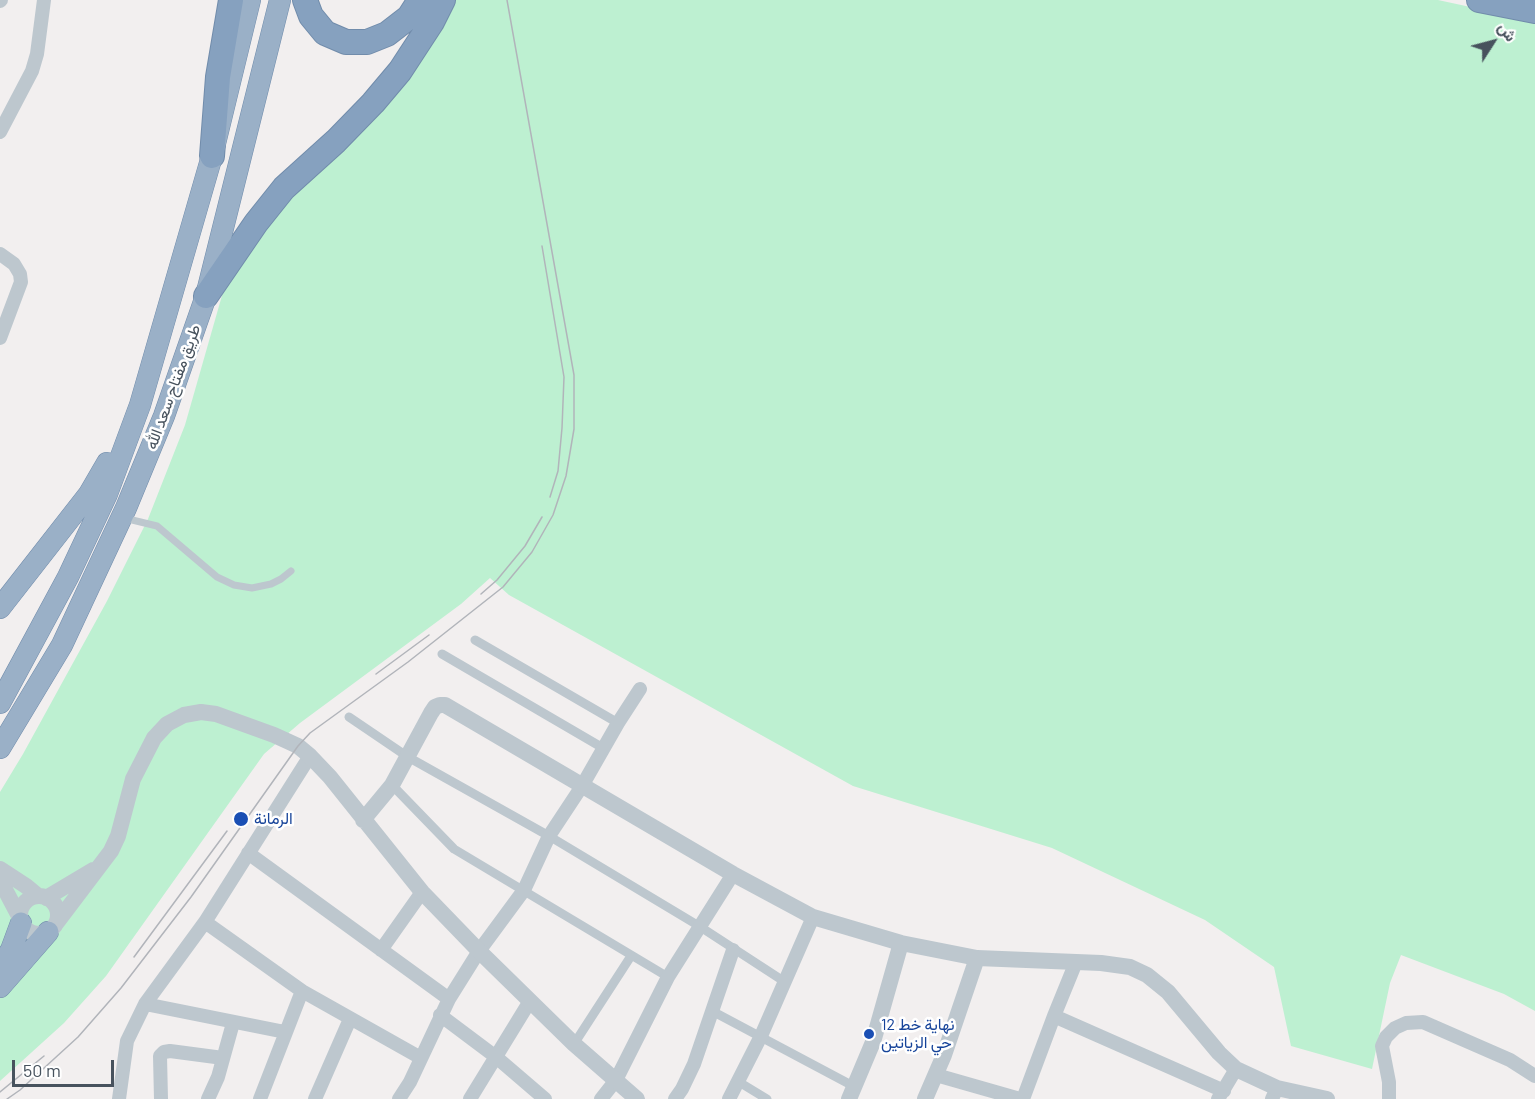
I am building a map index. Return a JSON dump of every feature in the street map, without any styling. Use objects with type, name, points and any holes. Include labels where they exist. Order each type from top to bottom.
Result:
[{"type":"highway","points":[[212,156],[218,77],[231,0]]},
{"type":"highway","name":"طريق مفتاح سعد الله","points":[[0,703],[68,577],[106,494],[140,405],[212,156],[250,0]]},
{"type":"highway","name":"طريق مفتاح سعد الله","points":[[0,748],[62,645],[121,517],[164,416],[206,296],[280,0]]},
{"type":"highway","points":[[305,0],[311,16],[325,33],[346,42],[368,42],[387,34],[409,17],[420,0]]},
{"type":"highway","points":[[206,296],[255,223],[284,188],[336,141],[400,71],[432,22],[442,0]]},
{"type":"highway","points":[[1479,0],[1535,11]]},
{"type":"highway","points":[[0,608],[89,494],[140,405]]},
{"type":"highway","points":[[0,968],[11,950],[21,921]]},
{"type":"highway","points":[[0,987],[52,929]]},
{"type":"street","points":[[0,132],[32,71],[37,54],[44,0]]},
{"type":"street","points":[[0,254],[14,264],[20,274],[21,282],[0,338]]},
{"type":"street","points":[[476,640],[618,723]]},
{"type":"street","points":[[442,654],[603,748]]},
{"type":"street","points":[[399,1099],[449,999],[478,951],[524,890],[549,836],[582,786],[640,688]]},
{"type":"street","points":[[363,820],[392,784],[431,713],[440,705],[445,705],[733,874],[813,917],[901,943],[977,958],[1101,963],[1130,967],[1147,975],[1168,992],[1219,1053],[1236,1069],[1274,1094],[1327,1099]]},
{"type":"street","points":[[0,880],[21,921],[32,933],[38,934],[52,929],[111,851],[118,836],[133,779],[154,738],[167,724],[184,715],[201,712],[216,714],[274,735],[298,746],[310,756],[330,777],[422,892],[478,951],[574,1044],[637,1099]]},
{"type":"street","points":[[349,717],[408,758],[549,836],[699,926],[785,982]]},
{"type":"street","points":[[122,1099],[127,1041],[145,1004],[205,922],[310,756]]},
{"type":"street","points":[[392,784],[453,849],[668,977]]},
{"type":"street","points":[[248,853],[449,999]]},
{"type":"street","points":[[21,921],[21,909],[30,898],[42,897],[99,867]]},
{"type":"street","points":[[0,869],[56,906],[58,916],[52,929]]},
{"type":"street","points":[[601,1099],[616,1080],[668,977],[733,874]]},
{"type":"street","points":[[381,950],[422,892]]},
{"type":"street","points":[[729,1099],[761,1036],[813,917]]},
{"type":"street","points":[[205,922],[302,992],[421,1058]]},
{"type":"street","points":[[712,1011],[761,1036],[852,1093],[873,1042],[901,943]]},
{"type":"street","points":[[675,1099],[694,1064],[733,950]]},
{"type":"street","points":[[574,1044],[631,956]]},
{"type":"street","points":[[926,1099],[977,958]]},
{"type":"street","points":[[936,1075],[987,1095],[1021,1099],[1076,962]]},
{"type":"street","points":[[260,1099],[302,992]]},
{"type":"street","points":[[470,1099],[530,1000]]},
{"type":"street","points":[[145,1004],[285,1032]]},
{"type":"street","points":[[440,1015],[496,1057],[543,1098]]},
{"type":"street","points":[[1054,1016],[1221,1095],[1236,1069]]},
{"type":"street","points":[[315,1099],[350,1019]]},
{"type":"street","points":[[1389,1099],[1389,1082],[1382,1046],[1386,1037],[1395,1028],[1407,1023],[1423,1022],[1510,1060],[1535,1076]]},
{"type":"street","points":[[208,1099],[233,1023]]},
{"type":"street","points":[[161,1099],[160,1056],[164,1052],[223,1058]]},
{"type":"street","points":[[739,1082],[767,1099]]},
{"type":"lane","points":[[121,517],[157,526],[217,577],[234,585],[252,588],[272,584],[291,571]]},
{"type":"green space","points":[[451,0],[1438,0],[1535,21],[1535,1011],[1504,994],[1401,955],[1390,983],[1372,1069],[1291,1046],[1274,967],[1205,920],[1052,848],[853,786],[509,595],[490,578],[461,604],[300,723],[264,754],[106,976],[64,1023],[0,1081],[0,792],[107,601],[148,519],[185,425],[225,285],[282,196]]},
{"type":"tram line","points":[[7,1099],[78,1037],[121,988],[191,897],[298,746],[310,733],[408,662],[503,587],[532,552],[553,515],[566,476],[574,429],[574,375],[507,0]]},
{"type":"tram line","points":[[542,246],[564,377],[558,471],[550,497]]},
{"type":"tram line","points":[[481,594],[497,580],[525,546],[542,517]]},
{"type":"tram line","points":[[376,674],[429,635]]},
{"type":"tram line","points":[[134,957],[227,831]]},
{"type":"tram line","points":[[0,1092],[44,1056]]},
{"type":"place","name":"الرمانة","points":[[241,819]]},
{"type":"place","name":"نهاية خط 12 حي الزياتين","points":[[869,1034]]}]
